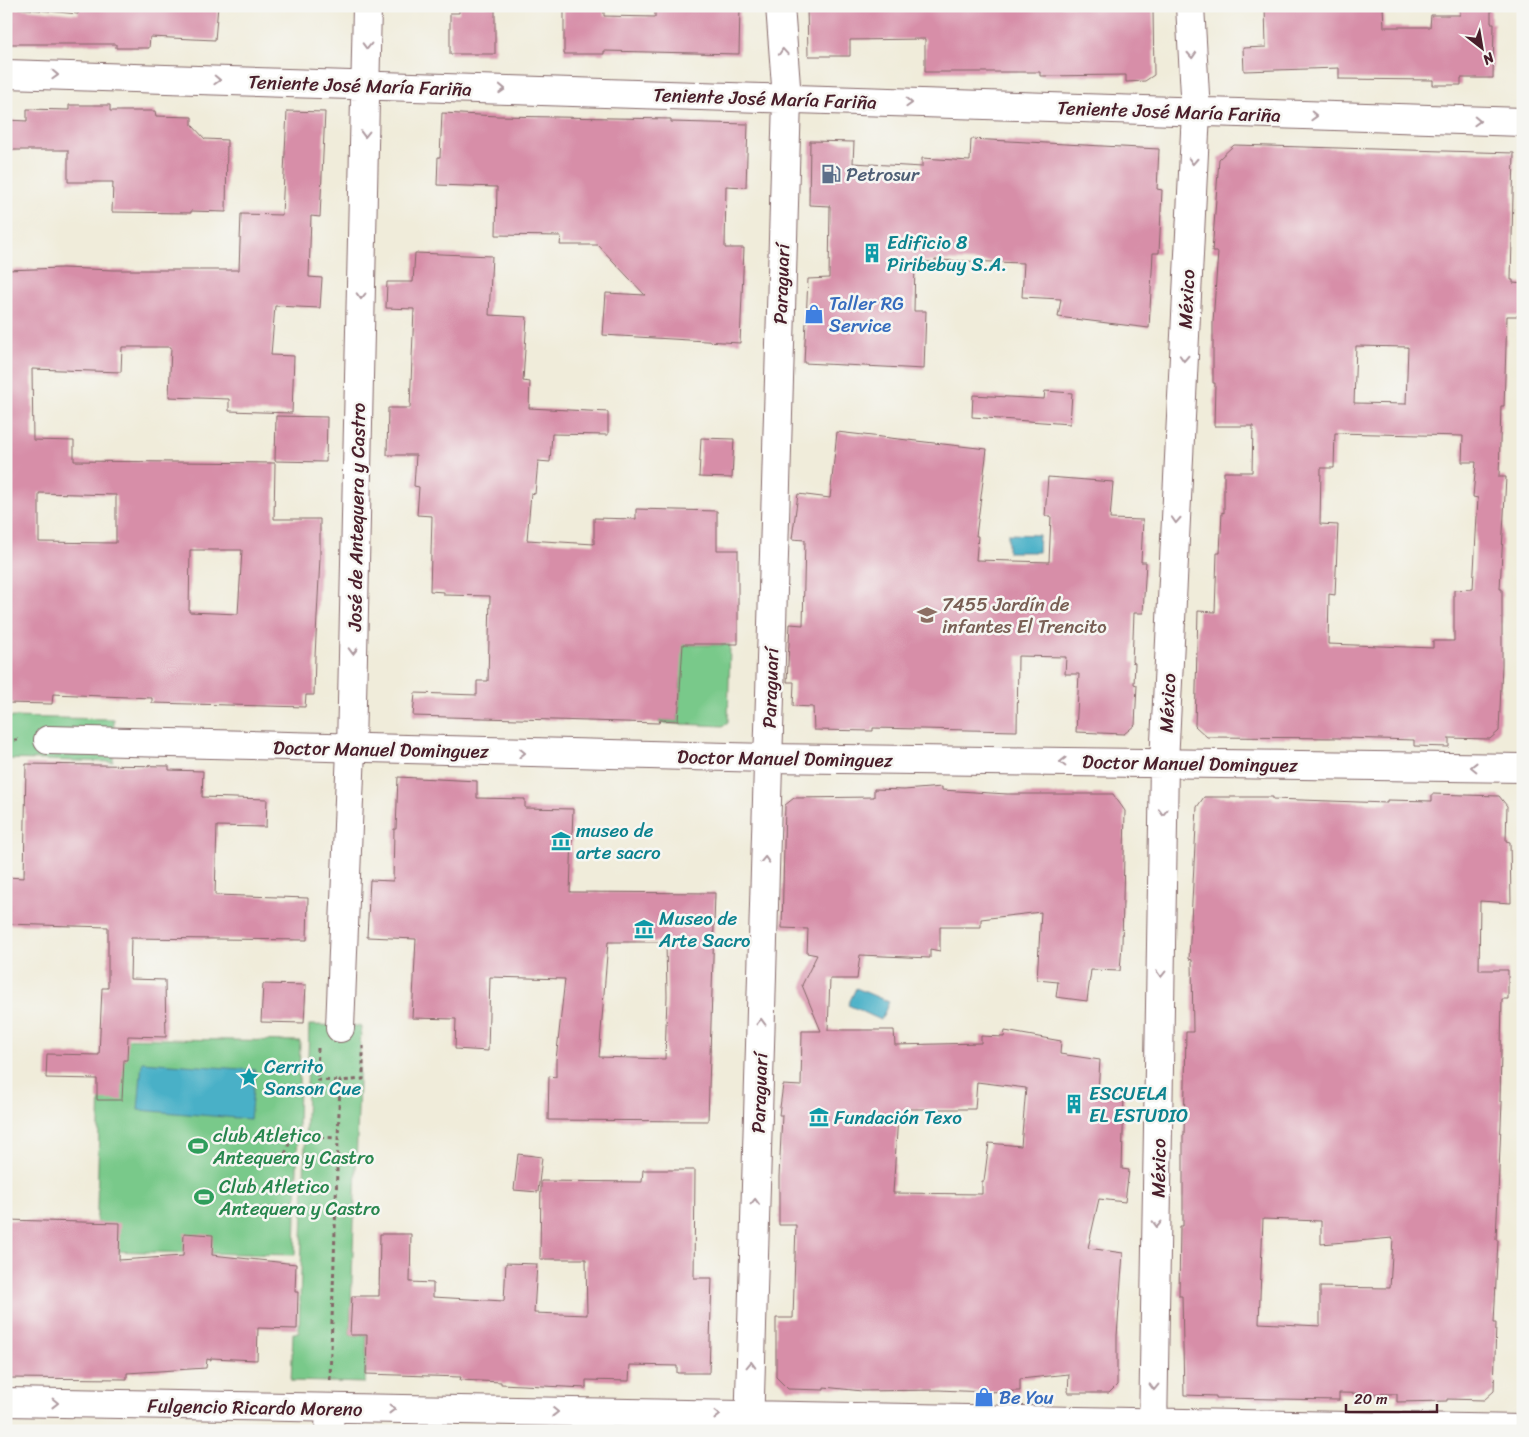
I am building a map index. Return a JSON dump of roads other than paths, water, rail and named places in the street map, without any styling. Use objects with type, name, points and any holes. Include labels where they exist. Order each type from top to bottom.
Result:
[{"type":"street","name":"José de Antequera y Castro","points":[[340,1028],[351,749],[367,6]]},
{"type":"street","name":"Paraguarí","points":[[749,1423],[786,98],[780,6]]},
{"type":"street","name":"México","points":[[1153,1427],[1164,763],[1196,112],[1190,6]]},
{"type":"street","name":"Teniente José María Fariña","points":[[6,74],[1523,122]]},
{"type":"street","name":"Doctor Manuel Dominguez","points":[[48,740],[768,758],[1523,768]]},
{"type":"street","name":"Fulgencio Ricardo Moreno","points":[[6,1402],[329,1419],[1523,1429]]},
{"type":"water","points":[[1008,534],[1039,535],[1038,552],[1008,552]]},
{"type":"water","points":[[856,988],[889,1002],[881,1020],[848,1005]]},
{"type":"water","points":[[142,1062],[255,1070],[250,1119],[138,1110]]},
{"type":"place","name":"Petrosur","points":[[831,174]]},
{"type":"place","name":"Edificio 8 Piribebuy S.A.","points":[[872,253]]},
{"type":"place","name":"Taller RG Service","points":[[814,314]]},
{"type":"place","name":"7455 Jardín de infantes El Trencito","points":[[927,615]]},
{"type":"place","name":"museo de arte sacro","points":[[561,841]]},
{"type":"place","name":"Museo de Arte Sacro","points":[[644,929]]},
{"type":"place","name":"Cerrito Sanson Cue","points":[[249,1077]]},
{"type":"place","name":"ESCUELA EL ESTUDIO","points":[[1074,1104]]},
{"type":"place","name":"Fundación Texo","points":[[819,1117]]},
{"type":"place","name":"club Atletico Antequera y Castro","points":[[198,1146]]},
{"type":"place","name":"Club Atletico Antequera y Castro","points":[[204,1197]]},
{"type":"place","name":"Be You","points":[[984,1397]]}]
